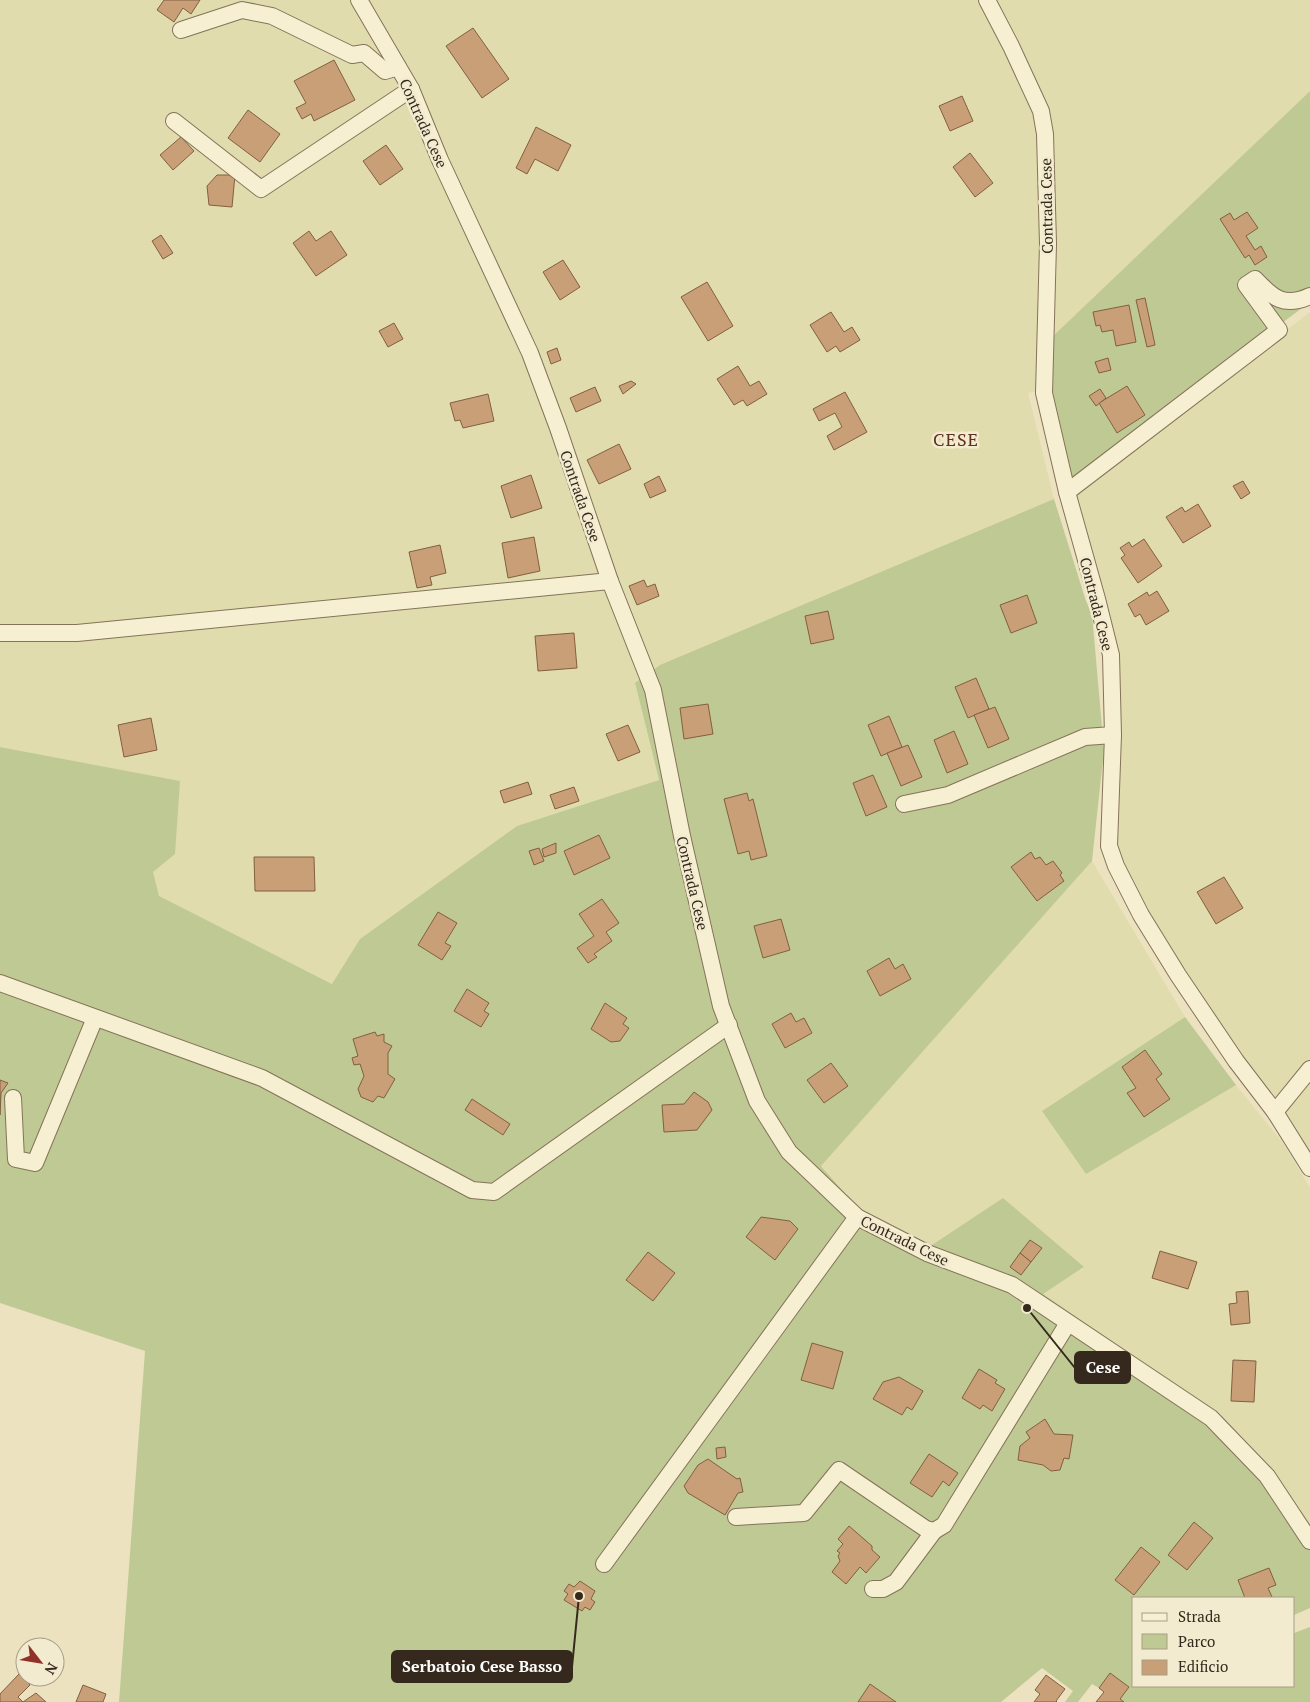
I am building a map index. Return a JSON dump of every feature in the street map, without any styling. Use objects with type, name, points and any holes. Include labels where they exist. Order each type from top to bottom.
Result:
[{"type":"street","name":"Contrada Cese","points":[[359,0],[411,89],[440,160],[530,353],[558,428],[610,581],[653,690],[698,911],[721,1006],[757,1101],[789,1152],[857,1217],[926,1253],[1012,1285],[1212,1418],[1268,1476],[1310,1541]]},
{"type":"street","name":"Contrada Cese","points":[[986,0],[1011,46],[1041,112],[1044,134],[1048,244],[1044,393],[1067,492],[1111,655],[1113,735],[1109,846],[1116,866],[1141,915],[1178,975],[1236,1061],[1275,1112],[1310,1168]]},
{"type":"street","points":[[181,30],[242,10],[272,16],[352,55],[364,53],[385,71],[398,67]]},
{"type":"street","points":[[174,121],[261,188],[411,89]]},
{"type":"street","points":[[1067,492],[1279,330],[1246,285],[1255,279],[1270,294],[1286,302],[1300,301],[1310,296]]},
{"type":"street","points":[[0,633],[78,633],[610,581]]},
{"type":"street","points":[[904,804],[948,795],[1086,737],[1113,735]]},
{"type":"street","points":[[0,983],[262,1078],[472,1190],[494,1192],[729,1025]]},
{"type":"street","points":[[13,1098],[16,1159],[35,1163],[95,1018]]},
{"type":"street","points":[[1275,1112],[1310,1069]]},
{"type":"street","points":[[604,1564],[857,1217]]},
{"type":"street","points":[[873,1589],[883,1589],[896,1582],[934,1531],[944,1525],[1068,1323]]},
{"type":"street","points":[[736,1517],[804,1513],[839,1470],[926,1529],[934,1531]]},
{"type":"shaded area","points":[[0,0],[1310,0],[1310,91],[1051,338],[1050,388],[1028,393],[1054,499],[660,666],[635,684],[659,780],[517,826],[360,939],[333,984],[158,896],[153,872],[180,781],[0,747]]},
{"type":"shaded area","points":[[1310,312],[1310,1157],[1160,934],[1123,861],[1117,843],[1120,757],[1105,615],[1074,495]]},
{"type":"shaded area","points":[[1092,861],[1185,1017],[1042,1111],[1086,1173],[1236,1085],[1283,1143],[1310,1188],[1310,1524],[1273,1471],[1125,1351],[1042,1294],[1084,1268],[932,1245],[862,1212],[821,1165]]},
{"type":"green space","points":[[1310,91],[1310,302],[1070,482],[1050,388],[1051,338]]},
{"type":"green space","points":[[1054,499],[1086,601],[1092,614],[1104,750],[1092,861],[821,1166],[862,1212],[932,1245],[1003,1198],[1084,1267],[1043,1294],[1222,1416],[1273,1471],[1310,1524],[1310,1608],[1295,1615],[1295,1597],[1132,1597],[1132,1687],[1295,1687],[1295,1633],[1310,1627],[1310,1702],[1124,1702],[1120,1699],[1129,1687],[1110,1673],[1099,1688],[1092,1684],[1078,1702],[1065,1702],[1073,1691],[1042,1668],[1001,1702],[119,1702],[145,1351],[0,1303],[0,747],[180,781],[175,854],[153,872],[159,896],[332,984],[360,939],[517,826],[659,780],[635,683],[660,665]]},
{"type":"green space","points":[[1185,1017],[1236,1085],[1086,1174],[1042,1111]]},
{"type":"building","points":[[164,0],[200,0],[191,14],[183,8],[174,22],[157,10]]},
{"type":"building","points":[[473,28],[509,79],[482,98],[446,46]]},
{"type":"building","points":[[334,60],[355,100],[314,121],[311,114],[302,119],[296,108],[306,103],[294,81]]},
{"type":"building","points":[[962,96],[973,121],[950,131],[939,106]]},
{"type":"building","points":[[248,110],[280,134],[260,162],[228,138]]},
{"type":"building","points":[[536,127],[571,145],[558,171],[535,159],[527,174],[516,168]]},
{"type":"building","points":[[181,137],[194,151],[173,170],[160,155]]},
{"type":"building","points":[[386,145],[403,169],[380,185],[363,161]]},
{"type":"building","points":[[970,153],[993,183],[975,197],[953,167]]},
{"type":"building","points":[[217,175],[235,175],[232,207],[209,205],[207,186]]},
{"type":"building","points":[[1247,212],[1258,228],[1246,236],[1255,250],[1261,246],[1267,257],[1255,265],[1249,255],[1245,258],[1220,219],[1230,213],[1234,220]]},
{"type":"building","points":[[309,231],[316,241],[331,231],[347,255],[316,276],[293,243]]},
{"type":"building","points":[[161,235],[173,253],[163,259],[152,241]]},
{"type":"building","points":[[563,260],[580,287],[560,300],[543,272]]},
{"type":"building","points":[[707,282],[733,326],[708,341],[681,297]]},
{"type":"building","points":[[1145,298],[1155,345],[1147,347],[1136,300]]},
{"type":"building","points":[[1129,305],[1136,342],[1116,346],[1113,330],[1102,332],[1100,325],[1096,326],[1093,312]]},
{"type":"building","points":[[831,312],[844,332],[852,327],[860,340],[840,352],[836,346],[827,352],[810,325]]},
{"type":"building","points":[[394,323],[403,339],[388,347],[379,331]]},
{"type":"building","points":[[557,348],[561,360],[551,364],[547,352]]},
{"type":"building","points":[[1108,358],[1111,370],[1099,373],[1095,362]]},
{"type":"building","points":[[738,366],[750,386],[759,381],[767,394],[747,406],[743,400],[734,405],[717,379]]},
{"type":"building","points":[[631,381],[636,384],[623,394],[619,386]]},
{"type":"building","points":[[1127,386],[1145,415],[1117,433],[1099,403]]},
{"type":"building","points":[[595,387],[601,401],[576,412],[570,398]]},
{"type":"building","points":[[1100,389],[1106,398],[1096,406],[1089,396]]},
{"type":"building","points":[[845,392],[867,432],[834,450],[827,436],[842,427],[835,413],[819,421],[813,409]]},
{"type":"building","points":[[488,394],[494,421],[463,428],[460,420],[455,421],[450,403]]},
{"type":"building","points":[[619,444],[631,469],[599,484],[587,460]]},
{"type":"building","points":[[531,475],[542,508],[511,518],[501,486]]},
{"type":"building","points":[[659,476],[666,491],[650,498],[644,484]]},
{"type":"building","points":[[1243,481],[1250,493],[1241,499],[1233,486]]},
{"type":"building","points":[[1198,504],[1211,526],[1183,543],[1166,517],[1182,507],[1185,512]]},
{"type":"building","points":[[534,537],[540,571],[508,578],[502,543]]},
{"type":"building","points":[[1144,539],[1162,566],[1138,583],[1121,558],[1125,555],[1120,548],[1129,542],[1132,547]]},
{"type":"building","points":[[440,545],[446,573],[430,577],[432,585],[417,588],[409,552]]},
{"type":"building","points":[[644,580],[647,587],[655,584],[659,596],[637,605],[629,586]]},
{"type":"building","points":[[1157,591],[1169,611],[1146,625],[1140,614],[1135,617],[1128,604],[1147,592],[1149,596]]},
{"type":"building","points":[[1027,595],[1037,623],[1011,633],[1000,605]]},
{"type":"building","points":[[828,611],[834,639],[811,644],[805,616]]},
{"type":"building","points":[[574,633],[577,668],[538,671],[535,636]]},
{"type":"building","points":[[976,678],[989,709],[968,718],[955,687]]},
{"type":"building","points":[[708,704],[713,734],[684,739],[680,708]]},
{"type":"building","points":[[995,707],[1009,739],[988,748],[974,715]]},
{"type":"building","points":[[889,716],[902,747],[881,756],[868,725]]},
{"type":"building","points":[[151,718],[157,750],[124,757],[118,725]]},
{"type":"building","points":[[628,725],[640,752],[618,761],[606,734]]},
{"type":"building","points":[[954,731],[968,764],[947,773],[934,740]]},
{"type":"building","points":[[908,745],[922,777],[901,786],[887,753]]},
{"type":"building","points":[[873,775],[887,807],[866,816],[853,783]]},
{"type":"building","points":[[528,782],[532,794],[504,803],[500,791]]},
{"type":"building","points":[[574,787],[579,801],[555,809],[550,795]]},
{"type":"building","points":[[747,793],[749,801],[753,799],[767,856],[751,860],[749,851],[738,854],[724,799]]},
{"type":"building","points":[[599,835],[610,858],[574,875],[564,851]]},
{"type":"building","points":[[556,843],[556,853],[544,857],[542,849]]},
{"type":"building","points":[[539,848],[544,861],[534,865],[529,851]]},
{"type":"building","points":[[1031,852],[1035,859],[1040,857],[1046,865],[1053,861],[1062,873],[1060,875],[1064,881],[1037,901],[1011,867]]},
{"type":"building","points":[[254,857],[314,857],[315,891],[255,891]]},
{"type":"building","points":[[1224,877],[1243,908],[1216,924],[1197,892]]},
{"type":"building","points":[[602,899],[619,923],[606,932],[612,941],[594,954],[597,957],[588,963],[577,948],[594,936],[579,914]]},
{"type":"building","points":[[438,912],[457,923],[445,943],[451,946],[442,960],[418,945]]},
{"type":"building","points":[[781,919],[790,950],[763,958],[754,926]]},
{"type":"building","points":[[889,958],[895,969],[903,964],[911,979],[880,996],[867,971]]},
{"type":"building","points":[[467,989],[489,1003],[484,1011],[489,1014],[481,1027],[454,1011]]},
{"type":"building","points":[[605,1003],[627,1018],[623,1024],[629,1028],[620,1041],[611,1042],[591,1029]]},
{"type":"building","points":[[791,1013],[796,1022],[804,1018],[812,1033],[785,1048],[772,1024]]},
{"type":"building","points":[[375,1032],[377,1036],[384,1034],[384,1042],[392,1046],[388,1053],[388,1074],[395,1079],[384,1098],[378,1096],[373,1102],[361,1097],[358,1089],[364,1076],[360,1064],[354,1065],[352,1058],[358,1056],[353,1039]]},
{"type":"building","points":[[1145,1050],[1162,1074],[1156,1079],[1170,1099],[1144,1117],[1127,1093],[1136,1088],[1122,1067]]},
{"type":"building","points":[[831,1063],[848,1086],[824,1103],[807,1080]]},
{"type":"building","points":[[0,1080],[8,1083],[1,1093],[0,1115]]},
{"type":"building","points":[[694,1092],[708,1102],[712,1110],[697,1130],[664,1132],[662,1105],[684,1104]]},
{"type":"building","points":[[472,1099],[510,1124],[503,1135],[465,1110]]},
{"type":"building","points":[[761,1217],[790,1221],[798,1229],[775,1260],[746,1237]]},
{"type":"building","points":[[1030,1240],[1042,1248],[1031,1262],[1020,1253]]},
{"type":"building","points":[[1160,1251],[1197,1262],[1188,1289],[1152,1278]]},
{"type":"building","points":[[648,1252],[675,1273],[653,1301],[626,1280]]},
{"type":"building","points":[[1020,1253],[1031,1262],[1021,1275],[1010,1267]]},
{"type":"building","points":[[1248,1291],[1250,1323],[1231,1325],[1229,1304],[1237,1303],[1236,1292]]},
{"type":"building","points":[[812,1343],[843,1352],[833,1389],[801,1380]]},
{"type":"building","points":[[1233,1360],[1256,1361],[1254,1402],[1231,1401]]},
{"type":"building","points":[[979,1369],[997,1380],[995,1383],[1005,1389],[992,1411],[983,1405],[980,1409],[962,1398]]},
{"type":"building","points":[[899,1377],[923,1391],[912,1410],[907,1407],[902,1415],[873,1399],[883,1382]]},
{"type":"building","points":[[1045,1419],[1054,1434],[1073,1435],[1069,1459],[1064,1458],[1060,1470],[1051,1471],[1043,1465],[1018,1460],[1020,1446],[1030,1438],[1026,1432]]},
{"type":"building","points":[[725,1447],[726,1457],[717,1459],[716,1448]]},
{"type":"building","points":[[929,1454],[958,1473],[949,1486],[943,1481],[932,1497],[910,1483]]},
{"type":"building","points":[[708,1459],[737,1479],[740,1478],[743,1492],[738,1493],[725,1515],[688,1493],[684,1486],[698,1465]]},
{"type":"building","points":[[1194,1522],[1213,1538],[1187,1570],[1168,1555]]},
{"type":"building","points":[[849,1526],[872,1546],[872,1550],[880,1557],[866,1573],[860,1567],[846,1584],[832,1572],[840,1561],[838,1556],[840,1553],[837,1551],[843,1544],[838,1539]]},
{"type":"building","points":[[1141,1547],[1160,1562],[1134,1595],[1115,1580]]},
{"type":"building","points":[[1269,1568],[1276,1585],[1268,1588],[1272,1597],[1245,1597],[1238,1580]]},
{"type":"building","points":[[580,1581],[595,1591],[591,1599],[595,1602],[590,1610],[585,1607],[582,1611],[564,1600],[568,1594],[564,1591],[569,1584],[574,1587]]},
{"type":"building","points":[[1110,1673],[1129,1687],[1120,1699],[1124,1702],[1096,1702],[1104,1692],[1099,1688]]},
{"type":"building","points":[[1046,1675],[1065,1689],[1057,1702],[1034,1702],[1040,1694],[1035,1690]]},
{"type":"building","points":[[15,1678],[15,1687],[28,1687],[18,1697],[23,1702],[0,1702],[0,1694]]},
{"type":"building","points":[[870,1684],[896,1702],[858,1702]]},
{"type":"building","points":[[83,1685],[106,1694],[103,1702],[76,1702]]},
{"type":"building","points":[[36,1693],[46,1702],[23,1702]]},
{"type":"place","name":"Cese","points":[[1027,1308]]},
{"type":"place","name":"Serbatoio Cese Basso","points":[[579,1596]]},
{"type":"district","name":"CESE","points":[[956,439]]}]
